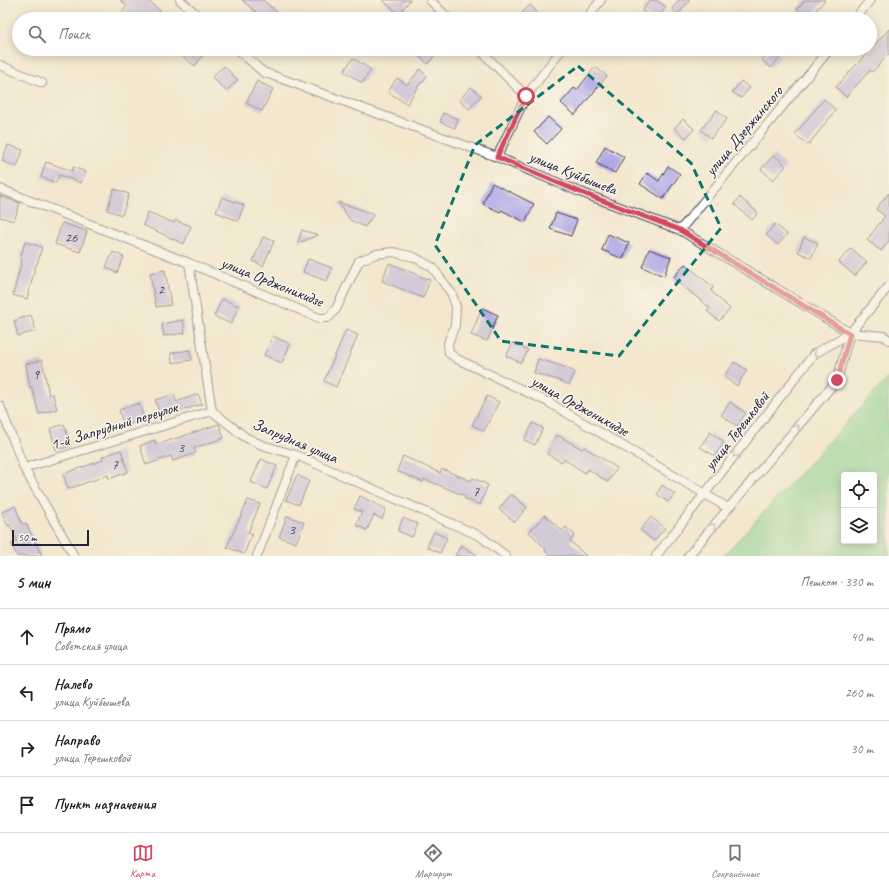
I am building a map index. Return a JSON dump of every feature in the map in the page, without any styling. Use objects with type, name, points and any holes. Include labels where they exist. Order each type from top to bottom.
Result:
[{"type":"street","points":[[180,0],[194,12]]},
{"type":"street","points":[[430,0],[442,12]]},
{"type":"street","points":[[592,12],[601,0]]},
{"type":"street","points":[[860,12],[870,0]]},
{"type":"street","name":"улица Куйбышева","points":[[245,56],[263,72],[497,157],[580,192],[680,230],[850,334],[884,336],[889,340]]},
{"type":"street","points":[[486,56],[526,96]]},
{"type":"street","points":[[497,157],[526,96],[557,56]]},
{"type":"street","name":"улица Дзержинского","points":[[680,230],[824,56]]},
{"type":"street","points":[[0,65],[42,83]]},
{"type":"street","name":"улица Орджоникидзе","points":[[0,189],[189,263],[319,318],[328,318],[336,309],[359,261],[376,254],[394,252],[414,257],[432,266],[452,294],[456,307],[455,325],[448,343],[449,353],[457,359],[548,402],[728,508]]},
{"type":"street","points":[[189,263],[212,411]]},
{"type":"street","name":"улица Терешковой","points":[[656,556],[814,354],[850,334],[889,286]]},
{"type":"street","name":"улица Терешковой","points":[[688,556],[837,380],[850,334]]},
{"type":"street","points":[[0,406],[24,468],[74,556]]},
{"type":"street","name":"Запрудная улица","points":[[212,411],[245,437],[262,445],[296,456],[480,536],[506,556]]},
{"type":"street","name":"1-й Запрудный переулок","points":[[24,468],[212,411]]},
{"type":"street","points":[[257,556],[296,456]]},
{"type":"highlighted area","points":[[578,66],[691,163],[721,228],[619,356],[501,341],[435,245],[475,145]]},
{"type":"green space","points":[[888,378],[889,556],[723,556]]},
{"type":"building","points":[[120,0],[148,0],[161,12],[122,12],[127,6]]},
{"type":"building","points":[[242,0],[263,0],[277,12],[256,12]]},
{"type":"building","points":[[382,0],[410,0],[401,12],[397,12]]},
{"type":"building","points":[[650,0],[656,0],[666,7],[662,12],[642,11]]},
{"type":"building","points":[[679,0],[690,0],[680,12],[676,12],[672,9]]},
{"type":"building","points":[[805,0],[825,0],[814,12],[800,12],[797,9]]},
{"type":"building","points":[[530,5],[537,12],[523,12]]},
{"type":"building","points":[[889,29],[889,54],[872,72],[870,70],[846,97],[836,87],[864,56],[877,56],[877,42]]},
{"type":"building","points":[[182,56],[202,56],[195,66]]},
{"type":"building","points":[[418,56],[435,56],[428,64]]},
{"type":"building","points":[[765,56],[781,56],[771,68],[762,60]]},
{"type":"building","points":[[353,58],[371,70],[362,83],[344,71]]},
{"type":"building","points":[[224,66],[238,80],[226,91],[212,77]]},
{"type":"building","points":[[595,67],[607,76],[575,115],[561,103],[574,88],[577,90]]},
{"type":"building","points":[[420,69],[427,76],[422,83],[421,82],[407,104],[388,92],[397,78],[407,85]]},
{"type":"building","points":[[257,81],[273,89],[262,111],[246,103]]},
{"type":"building","points":[[741,81],[750,88],[741,98],[732,92]]},
{"type":"building","points":[[471,87],[481,96],[469,109],[459,100]]},
{"type":"building","points":[[824,99],[836,110],[808,145],[795,134]]},
{"type":"building","points":[[717,110],[727,119],[711,138],[701,130]]},
{"type":"building","points":[[443,113],[458,119],[455,128],[440,122]]},
{"type":"building","points":[[548,117],[561,129],[547,144],[534,132]]},
{"type":"building","points":[[683,119],[694,129],[686,138],[674,128]]},
{"type":"building","points":[[8,145],[23,150],[17,167],[2,161]]},
{"type":"building","points":[[605,146],[624,157],[615,173],[596,163]]},
{"type":"building","points":[[774,155],[786,166],[773,180],[761,169]]},
{"type":"building","points":[[46,162],[72,171],[73,167],[86,172],[81,183],[59,175],[56,183],[41,177]]},
{"type":"building","points":[[668,166],[680,174],[663,199],[640,184],[647,173],[659,181]]},
{"type":"building","points":[[492,183],[534,204],[525,222],[501,210],[500,212],[483,204]]},
{"type":"building","points":[[114,189],[129,194],[122,215],[107,210]]},
{"type":"building","points":[[889,193],[889,241],[881,251],[867,240],[885,216],[876,209]]},
{"type":"building","points":[[0,196],[20,203],[14,221],[0,217]]},
{"type":"building","points":[[222,197],[244,205],[238,221],[216,212]]},
{"type":"building","points":[[740,197],[758,213],[752,220],[734,204]]},
{"type":"building","points":[[338,202],[374,214],[365,227],[350,220]]},
{"type":"building","points":[[148,212],[174,223],[175,220],[191,226],[184,244],[143,225]]},
{"type":"building","points":[[556,213],[577,220],[571,236],[550,229]]},
{"type":"building","points":[[62,223],[87,231],[80,252],[55,244]]},
{"type":"building","points":[[775,224],[787,234],[778,245],[766,235]]},
{"type":"building","points":[[302,230],[318,235],[298,243]]},
{"type":"building","points":[[608,234],[629,243],[623,259],[602,250]]},
{"type":"building","points":[[263,237],[274,241],[263,266],[253,261]]},
{"type":"building","points":[[804,237],[818,243],[811,258],[798,252]]},
{"type":"building","points":[[25,242],[42,247],[27,299],[13,295]]},
{"type":"building","points":[[851,248],[867,262],[855,276],[839,262]]},
{"type":"building","points":[[649,249],[671,257],[664,276],[642,267]]},
{"type":"building","points":[[113,252],[124,257],[117,273],[106,267]]},
{"type":"building","points":[[308,259],[332,268],[327,281],[303,272]]},
{"type":"building","points":[[389,263],[430,280],[423,298],[382,281]]},
{"type":"building","points":[[685,264],[713,287],[711,291],[730,309],[719,321],[707,311],[710,308],[673,278]]},
{"type":"building","points":[[165,270],[171,305],[156,307],[150,273]]},
{"type":"building","points":[[222,299],[239,306],[231,324],[214,316]]},
{"type":"building","points":[[482,308],[498,315],[487,341],[471,335]]},
{"type":"building","points":[[31,315],[36,331],[18,336],[14,321]]},
{"type":"building","points":[[183,320],[185,333],[164,336],[162,324]]},
{"type":"building","points":[[346,330],[358,335],[336,387],[324,381]]},
{"type":"building","points":[[273,336],[290,344],[282,363],[264,355]]},
{"type":"building","points":[[513,343],[528,350],[521,363],[506,356]]},
{"type":"building","points":[[190,350],[192,360],[172,363],[171,353]]},
{"type":"building","points":[[538,359],[562,366],[575,372],[569,385],[534,373]]},
{"type":"building","points":[[42,360],[49,395],[53,394],[57,409],[39,414],[32,387],[30,388],[26,364]]},
{"type":"building","points":[[734,362],[747,370],[737,386],[724,377]]},
{"type":"building","points":[[174,394],[176,402],[198,394],[202,404],[161,417],[155,400]]},
{"type":"building","points":[[487,396],[499,402],[484,431],[472,425]]},
{"type":"building","points":[[730,402],[746,413],[737,426],[721,415]]},
{"type":"building","points":[[139,403],[144,419],[124,426],[119,410]]},
{"type":"building","points":[[533,423],[543,428],[535,445],[524,440]]},
{"type":"building","points":[[64,424],[71,446],[56,450],[50,429]]},
{"type":"building","points":[[219,424],[224,438],[194,448],[196,453],[173,461],[171,456],[146,465],[140,446],[154,440],[156,445]]},
{"type":"building","points":[[710,432],[724,442],[715,456],[700,447]]},
{"type":"building","points":[[557,435],[582,449],[584,447],[617,468],[608,482],[588,469],[585,473],[564,459],[562,462],[547,454]]},
{"type":"building","points":[[121,450],[128,472],[109,479],[108,475],[68,489],[63,474],[103,460],[102,457]]},
{"type":"building","points":[[403,456],[440,473],[442,469],[471,481],[473,478],[488,485],[480,505],[464,498],[465,496],[424,479],[423,482],[397,471]]},
{"type":"building","points":[[261,459],[277,466],[267,489],[251,482]]},
{"type":"building","points":[[297,475],[309,481],[299,505],[286,500]]},
{"type":"building","points":[[662,485],[675,494],[668,502],[657,494]]},
{"type":"building","points":[[511,494],[527,507],[515,522],[499,509]]},
{"type":"building","points":[[360,496],[386,509],[382,519],[374,515],[367,530],[356,525],[362,512],[354,509]]},
{"type":"building","points":[[248,500],[260,504],[248,533],[252,534],[244,554],[227,547]]},
{"type":"building","points":[[15,506],[22,524],[26,523],[42,556],[17,556],[11,544],[17,541],[2,512]]},
{"type":"building","points":[[545,515],[562,531],[566,527],[575,535],[570,541],[586,556],[551,556],[545,550],[546,549],[529,532]]},
{"type":"building","points":[[287,516],[304,522],[296,543],[279,537]]},
{"type":"building","points":[[651,517],[665,528],[654,541],[640,530]]},
{"type":"building","points":[[403,518],[418,524],[412,537],[398,531]]},
{"type":"building","points":[[434,532],[447,538],[440,553],[427,547]]},
{"type":"building","points":[[461,545],[478,556],[455,556]]},
{"type":"route","points":[[526,96],[497,157],[580,192],[680,230],[850,334],[837,380]]}]
